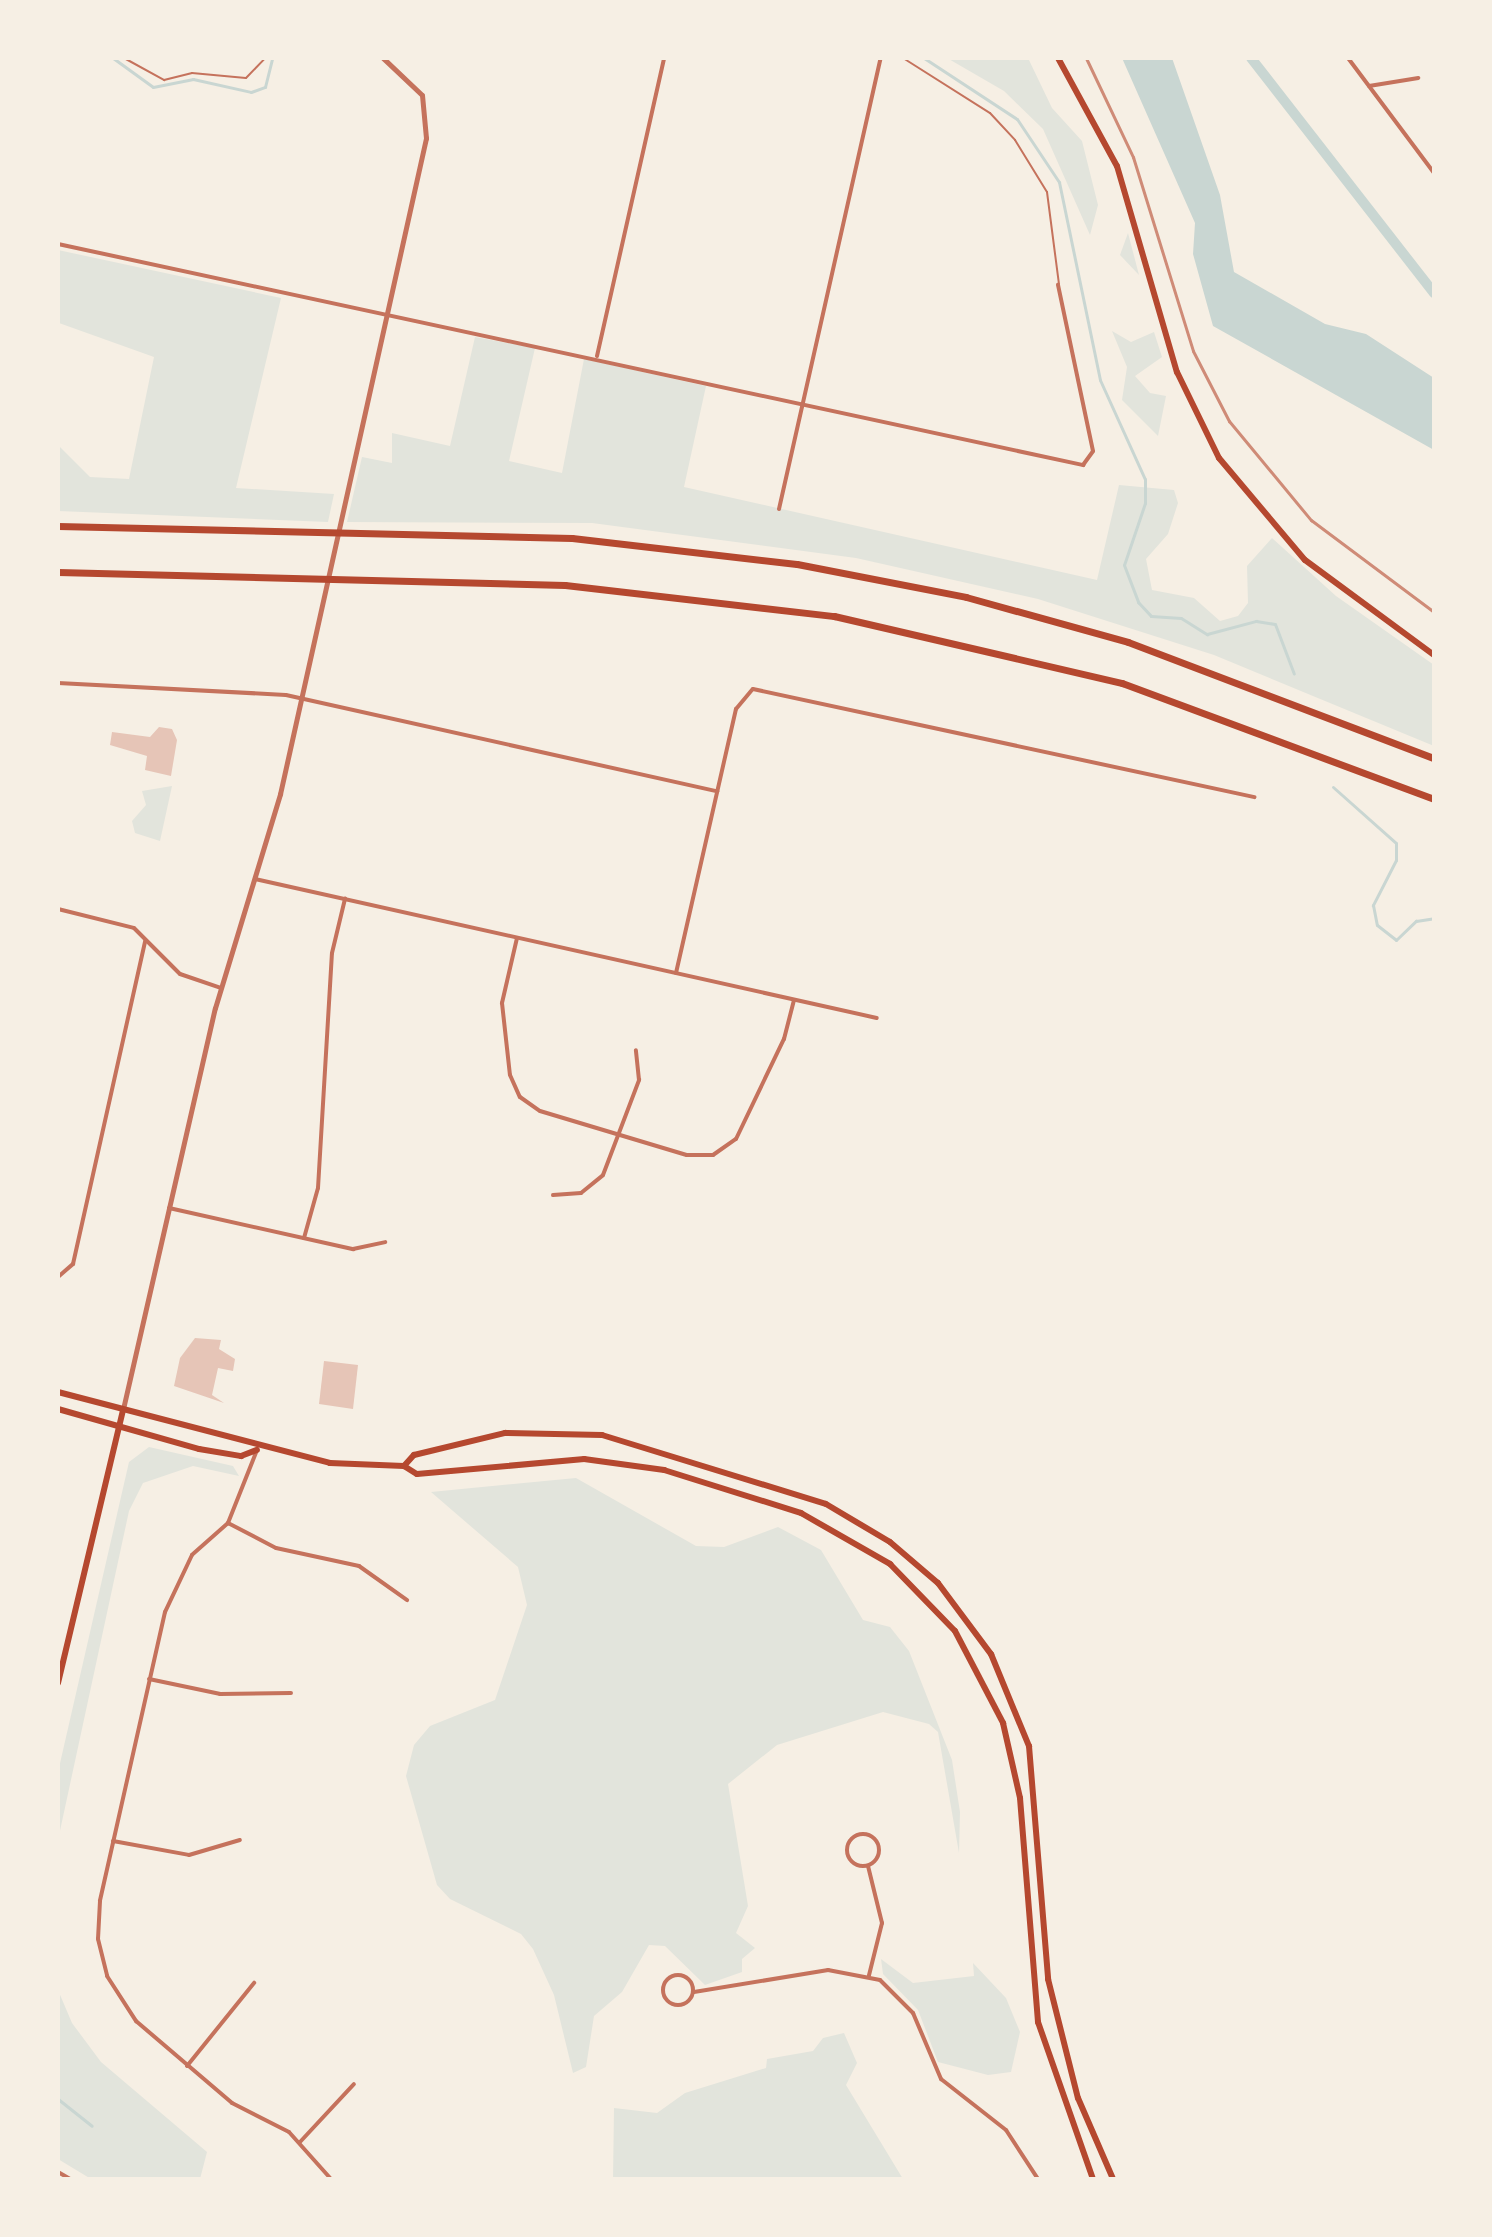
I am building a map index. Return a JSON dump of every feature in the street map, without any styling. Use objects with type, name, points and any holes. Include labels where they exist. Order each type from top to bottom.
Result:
[{"type":"highway","points":[[58,526],[374,532],[659,545],[911,585],[1203,667],[1434,758]]},
{"type":"highway","points":[[58,572],[616,588],[899,628],[1169,698],[1434,799]]},
{"type":"main road","points":[[1058,58],[1117,166],[1177,372],[1219,458],[1305,560],[1434,655]]},
{"type":"main road","points":[[58,1392],[245,1438],[257,1450]]},
{"type":"main road","points":[[58,1409],[234,1455],[257,1450],[404,1466],[417,1474],[584,1459],[664,1470],[824,1523],[923,1595],[978,1668],[1008,1739],[1020,1798],[1035,2003],[1061,2104],[1093,2179]]},
{"type":"main road","points":[[58,1683],[123,1410]]},
{"type":"main road","points":[[404,1466],[414,1455],[505,1433],[602,1435],[826,1504],[890,1542],[938,1583],[991,1654],[1029,1746],[1048,1979],[1078,2098],[1113,2179]]},
{"type":"street","points":[[123,1410],[221,988],[255,879],[301,698],[426,138],[425,102],[383,58]]},
{"type":"street","points":[[597,356],[664,58]]},
{"type":"street","points":[[779,509],[881,58]]},
{"type":"street","points":[[1348,58],[1434,173]]},
{"type":"street","points":[[1369,86],[1418,78]]},
{"type":"street","points":[[58,244],[1092,461],[1058,285]]},
{"type":"street","points":[[58,683],[301,698],[717,791]]},
{"type":"street","points":[[676,973],[717,791],[747,691],[779,691],[1254,797]]},
{"type":"street","points":[[255,879],[877,1018]]},
{"type":"street","points":[[304,1238],[318,1188],[331,961],[345,899]]},
{"type":"street","points":[[58,909],[134,928],[180,974],[221,988]]},
{"type":"street","points":[[517,938],[502,1003],[515,1091],[533,1108],[621,1129],[696,1157],[730,1146],[776,1057],[794,1000]]},
{"type":"street","points":[[60,1277],[73,1264],[145,941]]},
{"type":"street","points":[[553,1195],[596,1184],[621,1129],[641,1071],[636,1050]]},
{"type":"street","points":[[169,1208],[362,1250],[385,1242]]},
{"type":"street","points":[[257,1450],[228,1523],[192,1555],[173,1587],[149,1679],[97,1921],[101,1958],[126,2009],[187,2066],[300,2142],[331,2179]]},
{"type":"street","points":[[228,1523],[276,1548],[359,1566],[407,1600]]},
{"type":"street","points":[[149,1679],[220,1694],[291,1693]]},
{"type":"street","points":[[868,1866],[847,1853],[856,1836],[878,1845],[868,1866],[882,1923],[869,1975]]},
{"type":"street","points":[[113,1841],[189,1855],[240,1840]]},
{"type":"street","points":[[694,1992],[684,1976],[663,1986],[676,2006],[694,1992],[828,1970],[869,1975],[907,2004],[941,2079],[1006,2130],[1038,2179]]},
{"type":"street","points":[[187,2066],[254,1983]]},
{"type":"street","points":[[300,2142],[354,2084]]},
{"type":"street","points":[[58,2172],[70,2179]]},
{"type":"lane","points":[[124,58],[164,80],[192,73],[246,78],[265,58]]},
{"type":"lane","points":[[903,58],[990,113],[1015,140],[1047,192],[1058,285]]},
{"type":"shaded area","points":[[947,58],[1028,58],[1052,108],[1082,141],[1098,205],[1090,235],[1043,129],[1004,91]]},
{"type":"shaded area","points":[[1122,58],[1172,58],[1220,195],[1234,272],[1325,324],[1366,334],[1434,378],[1434,450],[1213,326],[1193,254],[1195,223]]},
{"type":"shaded area","points":[[1128,233],[1139,275],[1120,255]]},
{"type":"shaded area","points":[[58,250],[281,298],[236,488],[334,494],[328,522],[58,511],[58,445],[90,477],[129,479],[154,357],[59,323]]},
{"type":"shaded area","points":[[1112,331],[1131,342],[1154,332],[1162,357],[1135,376],[1150,393],[1166,396],[1158,436],[1122,400],[1127,367]]},
{"type":"shaded area","points":[[475,337],[535,348],[509,461],[562,473],[584,359],[706,386],[684,487],[1097,580],[1119,485],[1174,490],[1178,503],[1168,534],[1146,559],[1152,590],[1194,598],[1220,621],[1238,616],[1248,603],[1247,566],[1272,538],[1336,596],[1434,665],[1434,746],[1214,655],[1038,599],[856,558],[592,523],[347,522],[362,457],[392,463],[392,433],[450,446]]},
{"type":"shaded area","points":[[172,786],[160,841],[135,833],[132,821],[146,805],[142,791]]},
{"type":"shaded area","points":[[149,1447],[233,1466],[239,1476],[193,1466],[143,1483],[129,1511],[58,1840],[58,1772],[129,1462]]},
{"type":"shaded area","points":[[576,1478],[696,1546],[724,1547],[778,1527],[821,1550],[863,1620],[890,1627],[909,1651],[952,1760],[960,1812],[959,1853],[938,1732],[929,1724],[883,1712],[777,1745],[728,1784],[748,1906],[736,1933],[755,1948],[742,1959],[742,1972],[705,1985],[665,1946],[649,1945],[622,1992],[594,2016],[586,2067],[573,2073],[554,1995],[533,1949],[521,1934],[450,1899],[437,1885],[406,1776],[414,1745],[430,1726],[495,1700],[527,1605],[518,1567],[431,1492]]},
{"type":"shaded area","points":[[881,1959],[913,1983],[974,1976],[973,1963],[1006,1998],[1020,2032],[1011,2072],[988,2075],[938,2062],[918,2010],[883,1974]]},
{"type":"shaded area","points":[[58,1990],[72,2023],[101,2062],[207,2152],[200,2179],[91,2179],[58,2159]]},
{"type":"shaded area","points":[[844,2033],[857,2063],[846,2085],[903,2179],[613,2179],[614,2108],[657,2113],[685,2093],[766,2068],[767,2059],[813,2051],[823,2038]]},
{"type":"building","points":[[159,727],[172,729],[177,740],[171,776],[145,770],[147,756],[110,745],[112,732],[150,737]]},
{"type":"building","points":[[195,1338],[221,1340],[219,1349],[235,1359],[233,1371],[218,1368],[212,1395],[224,1403],[174,1386],[180,1358]]},
{"type":"building","points":[[324,1361],[358,1365],[353,1409],[319,1404]]},
{"type":"waterway","points":[[113,58],[153,87],[193,79],[251,92],[265,87],[272,58]]},
{"type":"waterway","points":[[924,58],[1017,119],[1059,182],[1100,380],[1145,479],[1145,503],[1124,565],[1138,602],[1151,616],[1181,618],[1207,634],[1256,621],[1275,624],[1294,674]]},
{"type":"waterway","points":[[1251,58],[1434,293]]},
{"type":"waterway","points":[[1333,787],[1396,843],[1396,860],[1373,905],[1377,925],[1396,940],[1416,921],[1434,918]]},
{"type":"waterway","points":[[58,2099],[92,2126]]},
{"type":"railway","points":[[1086,58],[1133,157],[1193,351],[1229,421],[1311,520],[1434,612]]}]
